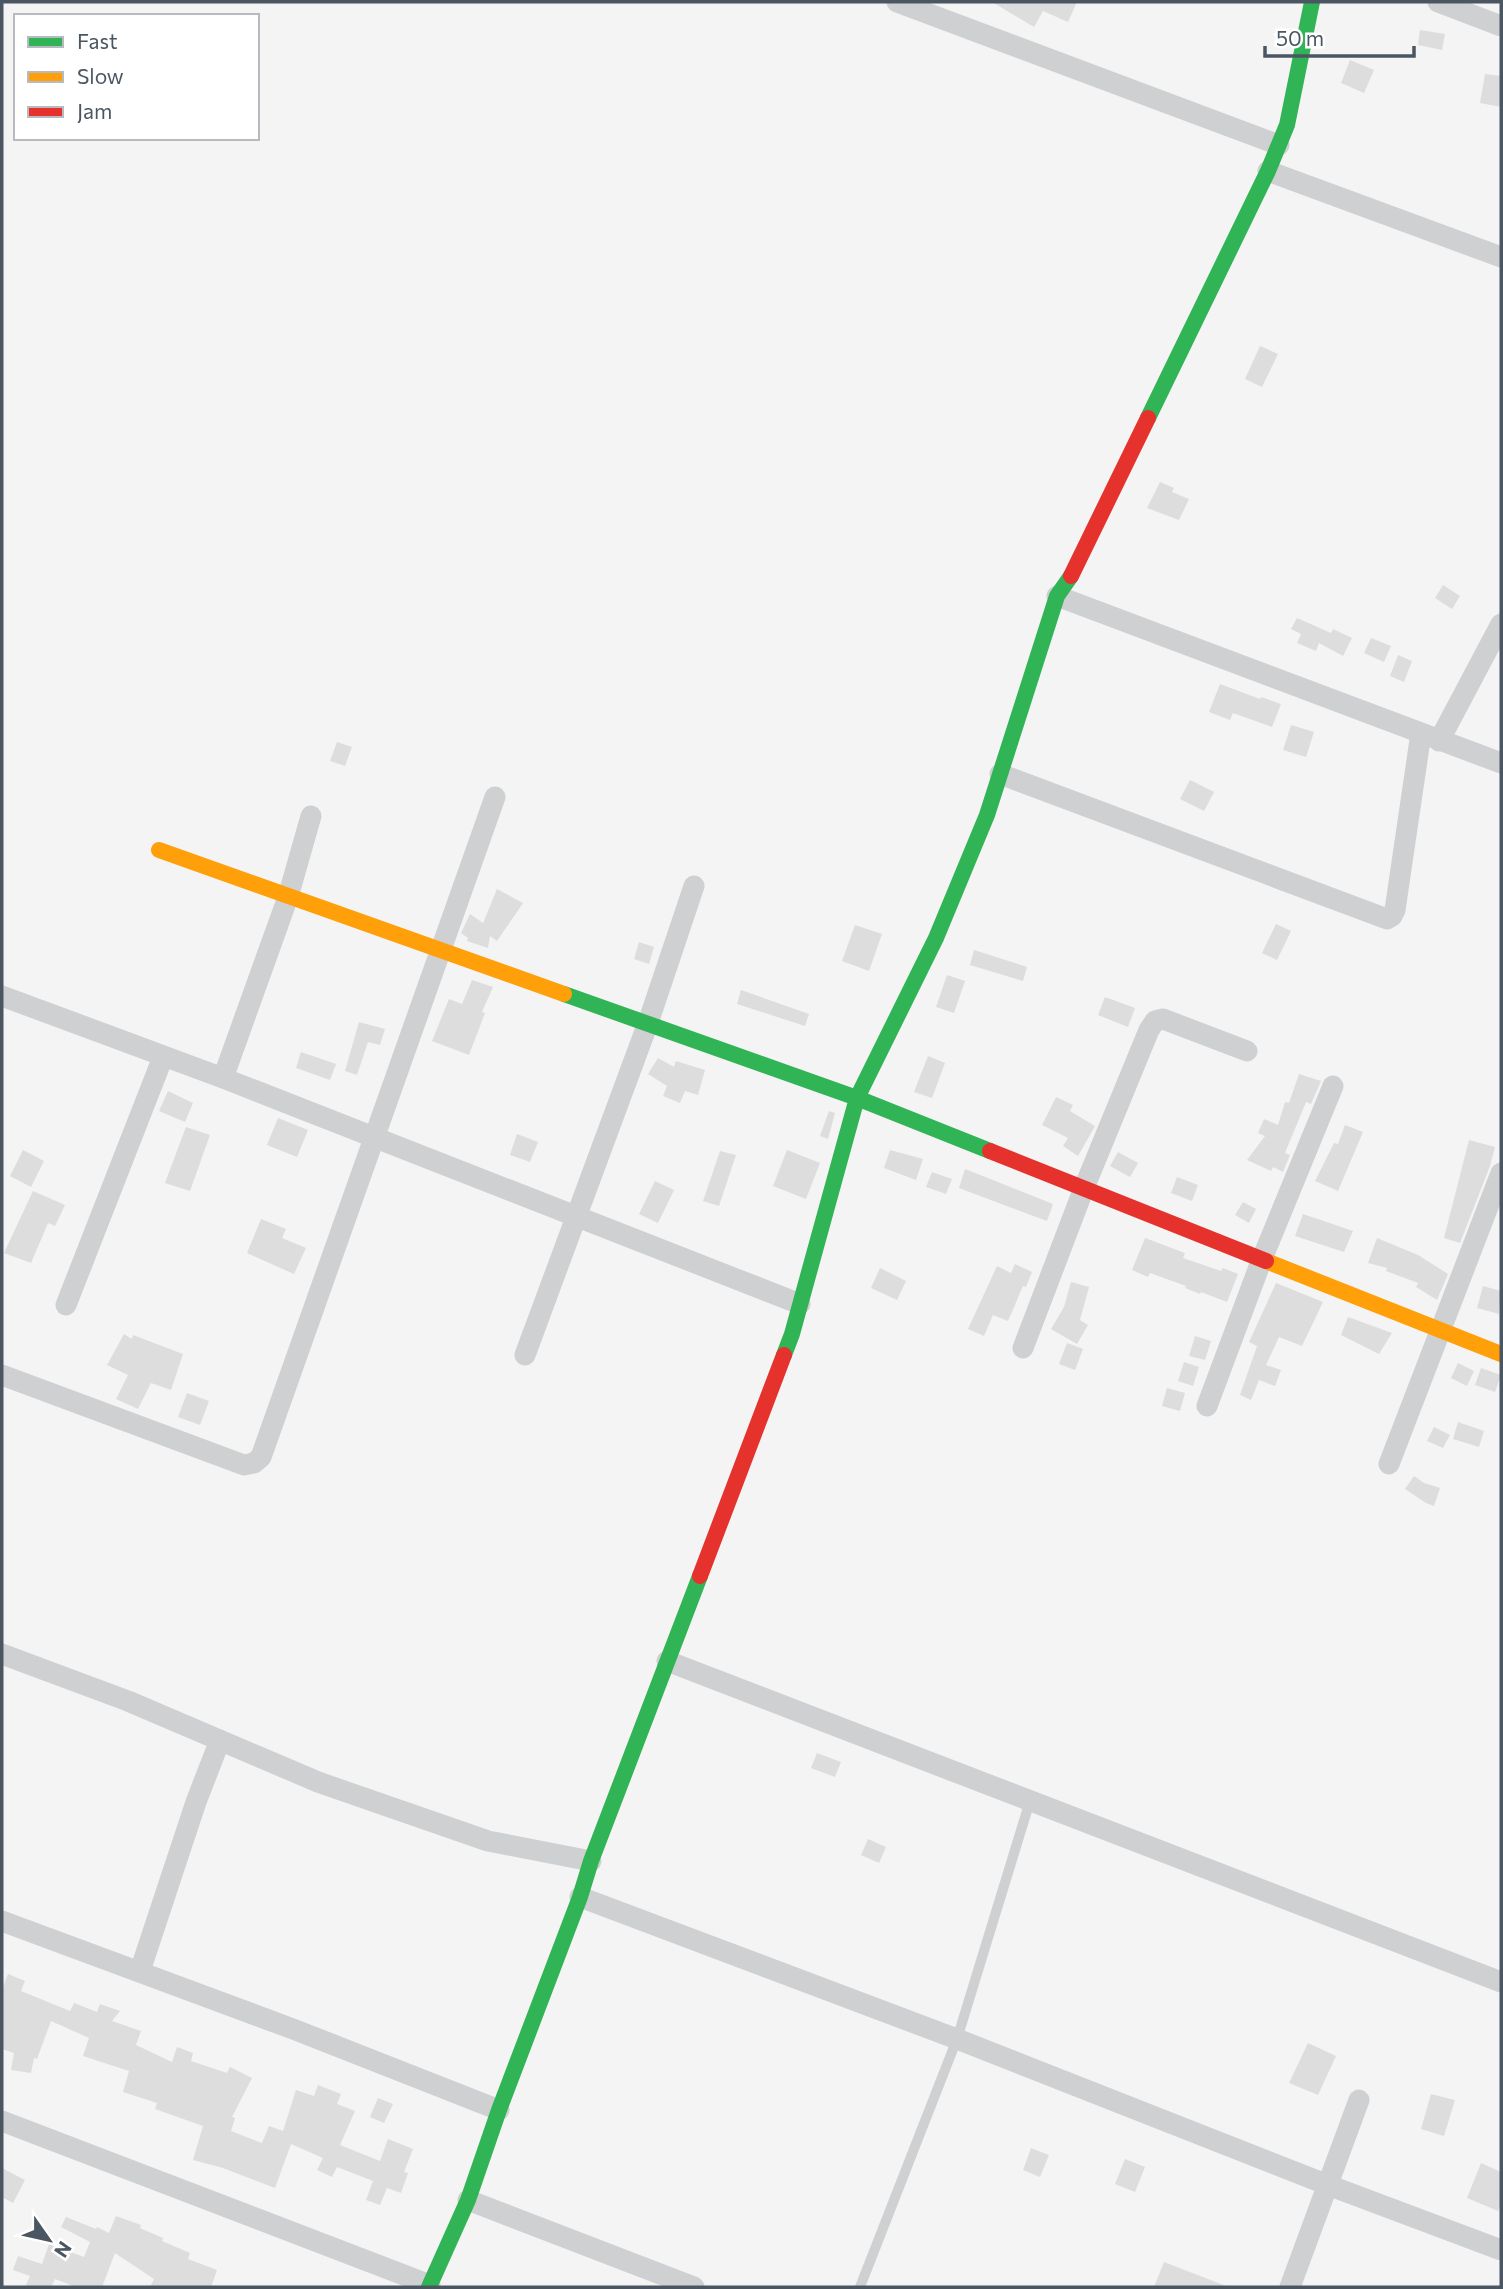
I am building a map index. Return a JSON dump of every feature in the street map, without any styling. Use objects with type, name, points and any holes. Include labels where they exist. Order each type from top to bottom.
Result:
[{"type":"street","points":[[897,2],[928,7],[1279,145]]},
{"type":"street","points":[[2,2121],[429,2286],[468,2200],[591,1861],[792,1334],[857,1098],[936,938],[987,815],[1057,596],[1081,558],[1279,145],[1287,125],[1312,2]]},
{"type":"street","points":[[1438,2],[1501,26]]},
{"type":"street","points":[[1268,171],[1501,257]]},
{"type":"street","points":[[1057,596],[1501,763]]},
{"type":"street","points":[[1000,774],[1387,919],[1395,910],[1430,737],[1501,624]]},
{"type":"street","points":[[2,1375],[244,1465],[261,1457],[495,797]]},
{"type":"street","points":[[223,1078],[288,897],[311,816]]},
{"type":"street","points":[[159,850],[857,1098],[1501,1354]]},
{"type":"street","points":[[525,1355],[648,1023],[694,886]]},
{"type":"street","points":[[2,996],[223,1078],[800,1304]]},
{"type":"street","points":[[1023,1348],[1084,1188],[1155,1021],[1163,1019],[1247,1051]]},
{"type":"street","points":[[66,1305],[163,1057]]},
{"type":"street","points":[[1207,1406],[1262,1259],[1333,1086]]},
{"type":"street","points":[[1389,1464],[1501,1174]]},
{"type":"street","points":[[2,1654],[128,1701],[318,1783],[488,1841],[591,1861]]},
{"type":"street","points":[[667,1661],[1501,1982]]},
{"type":"street","points":[[140,1971],[196,1802],[220,1740]]},
{"type":"street","points":[[580,1897],[957,2039],[1501,2250]]},
{"type":"street","points":[[2,1921],[140,1971],[499,2110]]},
{"type":"street","points":[[1290,2287],[1359,2100]]},
{"type":"street","points":[[468,2200],[687,2286]]},
{"type":"lane","points":[[860,2287],[957,2039],[1030,1801]]},
{"type":"building","points":[[992,2],[1077,2],[1068,22],[1043,11],[1034,27]]},
{"type":"building","points":[[1420,30],[1445,34],[1442,50],[1418,45]]},
{"type":"building","points":[[1350,60],[1374,70],[1364,93],[1341,83]]},
{"type":"building","points":[[1485,74],[1501,76],[1501,107],[1480,103]]},
{"type":"building","points":[[1260,346],[1278,354],[1262,387],[1245,379]]},
{"type":"building","points":[[1160,482],[1174,488],[1172,492],[1189,499],[1179,520],[1147,508]]},
{"type":"building","points":[[1443,585],[1460,596],[1452,609],[1435,598]]},
{"type":"building","points":[[1297,618],[1331,633],[1333,629],[1352,638],[1343,656],[1319,643],[1316,651],[1297,643],[1301,634],[1291,629]]},
{"type":"building","points":[[1371,638],[1391,646],[1384,662],[1364,653]]},
{"type":"building","points":[[1398,655],[1412,661],[1404,682],[1390,676]]},
{"type":"building","points":[[1220,684],[1281,704],[1272,727],[1233,713],[1230,720],[1209,712]]},
{"type":"building","points":[[1291,725],[1314,732],[1306,757],[1283,750]]},
{"type":"building","points":[[337,742],[352,747],[345,766],[330,761]]},
{"type":"building","points":[[1190,780],[1214,792],[1204,811],[1180,799]]},
{"type":"building","points":[[497,889],[523,903],[497,941],[490,936],[488,948],[467,941],[468,938],[461,933],[470,914],[483,923]]},
{"type":"building","points":[[1276,924],[1291,931],[1277,960],[1262,953]]},
{"type":"building","points":[[855,925],[882,934],[869,971],[842,961]]},
{"type":"building","points":[[639,942],[654,947],[649,964],[634,959]]},
{"type":"building","points":[[974,950],[1027,967],[1023,981],[970,965]]},
{"type":"building","points":[[947,975],[965,981],[954,1013],[936,1007]]},
{"type":"building","points":[[472,980],[493,987],[469,1055],[432,1041],[449,999],[462,1004]]},
{"type":"building","points":[[741,990],[809,1014],[805,1026],[737,1004]]},
{"type":"building","points":[[1105,997],[1135,1008],[1128,1027],[1098,1015]]},
{"type":"building","points":[[359,1022],[385,1029],[380,1045],[368,1042],[357,1075],[345,1071]]},
{"type":"building","points":[[301,1052],[336,1064],[330,1080],[296,1068]]},
{"type":"building","points":[[928,1056],[945,1063],[932,1098],[914,1092]]},
{"type":"building","points":[[658,1058],[674,1067],[676,1061],[705,1070],[698,1095],[685,1091],[680,1103],[663,1096],[667,1086],[648,1074]]},
{"type":"building","points":[[1299,1074],[1321,1081],[1311,1104],[1306,1102],[1285,1153],[1290,1155],[1283,1172],[1273,1167],[1271,1171],[1247,1160],[1265,1136],[1258,1133],[1264,1119],[1278,1125],[1285,1102],[1289,1103]]},
{"type":"building","points":[[168,1091],[193,1103],[185,1122],[159,1111]]},
{"type":"building","points":[[1056,1097],[1073,1105],[1070,1111],[1095,1126],[1078,1156],[1063,1146],[1068,1138],[1042,1125]]},
{"type":"building","points":[[829,1111],[835,1113],[828,1139],[820,1136]]},
{"type":"building","points":[[278,1118],[308,1130],[297,1157],[267,1145]]},
{"type":"building","points":[[1345,1125],[1363,1132],[1338,1191],[1315,1181],[1334,1143],[1338,1144]]},
{"type":"building","points":[[186,1127],[210,1135],[190,1191],[165,1183]]},
{"type":"building","points":[[517,1134],[538,1142],[530,1162],[510,1155]]},
{"type":"building","points":[[1469,1140],[1495,1147],[1460,1243],[1444,1238]]},
{"type":"building","points":[[23,1150],[44,1161],[31,1187],[10,1176]]},
{"type":"building","points":[[787,1150],[820,1163],[806,1199],[773,1186]]},
{"type":"building","points":[[890,1150],[923,1159],[916,1180],[884,1168]]},
{"type":"building","points":[[720,1151],[736,1155],[719,1206],[703,1201]]},
{"type":"building","points":[[1118,1152],[1138,1163],[1130,1177],[1110,1166]]},
{"type":"building","points":[[965,1169],[1053,1204],[1047,1221],[959,1188]]},
{"type":"building","points":[[932,1172],[952,1179],[946,1194],[926,1187]]},
{"type":"building","points":[[1177,1177],[1198,1185],[1192,1201],[1171,1193]]},
{"type":"building","points":[[655,1181],[674,1190],[658,1223],[639,1214]]},
{"type":"building","points":[[33,1191],[65,1205],[55,1226],[48,1223],[31,1263],[4,1253]]},
{"type":"building","points":[[1243,1202],[1256,1209],[1249,1223],[1235,1215]]},
{"type":"building","points":[[1303,1214],[1353,1231],[1344,1252],[1295,1236]]},
{"type":"building","points":[[261,1219],[286,1229],[282,1238],[306,1248],[294,1274],[247,1253]]},
{"type":"building","points":[[1145,1238],[1185,1253],[1183,1258],[1238,1274],[1227,1302],[1150,1273],[1148,1277],[1132,1270]]},
{"type":"building","points":[[1377,1238],[1418,1255],[1448,1274],[1437,1300],[1416,1287],[1418,1283],[1386,1271],[1387,1268],[1368,1263]]},
{"type":"building","points":[[1015,1264],[1032,1272],[1008,1321],[993,1315],[984,1336],[968,1329],[997,1266],[1011,1273]]},
{"type":"building","points":[[880,1268],[906,1281],[897,1300],[871,1288]]},
{"type":"building","points":[[1071,1282],[1089,1287],[1080,1320],[1088,1325],[1077,1344],[1051,1329],[1064,1307]]},
{"type":"building","points":[[1276,1283],[1323,1302],[1302,1346],[1279,1337],[1266,1365],[1281,1370],[1275,1386],[1259,1380],[1251,1400],[1240,1395],[1257,1346],[1249,1342]]},
{"type":"building","points":[[1483,1286],[1501,1291],[1499,1314],[1477,1308]]},
{"type":"building","points":[[1348,1317],[1392,1333],[1379,1354],[1341,1335]]},
{"type":"building","points":[[124,1334],[132,1339],[133,1335],[183,1354],[171,1390],[151,1383],[138,1409],[116,1399],[128,1375],[107,1365]]},
{"type":"building","points":[[1195,1336],[1211,1341],[1205,1360],[1189,1356]]},
{"type":"building","points":[[1067,1343],[1083,1349],[1075,1370],[1059,1364]]},
{"type":"building","points":[[1184,1362],[1199,1367],[1193,1386],[1178,1381]]},
{"type":"building","points":[[1458,1363],[1474,1371],[1467,1386],[1451,1378]]},
{"type":"building","points":[[1481,1368],[1501,1375],[1495,1392],[1475,1385]]},
{"type":"building","points":[[1167,1388],[1185,1393],[1180,1411],[1162,1406]]},
{"type":"building","points":[[187,1393],[209,1401],[200,1425],[178,1417]]},
{"type":"building","points":[[1458,1422],[1484,1431],[1479,1447],[1453,1439]]},
{"type":"building","points":[[1434,1427],[1450,1435],[1443,1448],[1427,1441]]},
{"type":"building","points":[[1414,1476],[1424,1483],[1440,1488],[1434,1506],[1405,1489]]},
{"type":"building","points":[[817,1753],[841,1762],[835,1777],[811,1768]]},
{"type":"building","points":[[868,1839],[886,1847],[879,1863],[861,1855]]},
{"type":"building","points":[[8,1974],[25,1981],[21,1991],[70,2011],[74,2003],[97,2012],[100,2004],[120,2011],[112,2021],[141,2031],[136,2045],[172,2062],[177,2047],[193,2053],[191,2061],[227,2073],[230,2067],[252,2078],[232,2117],[235,2118],[231,2131],[262,2143],[269,2126],[283,2131],[296,2090],[314,2096],[318,2085],[341,2094],[337,2104],[355,2111],[340,2145],[380,2161],[388,2139],[413,2149],[404,2172],[408,2173],[401,2193],[387,2188],[380,2205],[366,2200],[373,2181],[337,2167],[332,2177],[317,2170],[323,2158],[291,2144],[275,2188],[223,2168],[193,2160],[203,2126],[155,2109],[157,2103],[123,2092],[129,2071],[83,2056],[89,2038],[51,2021],[37,2059],[34,2058],[31,2073],[11,2070],[14,2053],[2,2049],[2,1989]]},
{"type":"building","points":[[1308,2043],[1336,2056],[1318,2095],[1289,2083]]},
{"type":"building","points":[[1431,2094],[1455,2100],[1444,2136],[1421,2129]]},
{"type":"building","points":[[378,2098],[393,2104],[384,2123],[370,2117]]},
{"type":"building","points":[[1031,2148],[1049,2155],[1040,2177],[1023,2170]]},
{"type":"building","points":[[1125,2159],[1145,2167],[1135,2192],[1115,2184]]},
{"type":"building","points":[[1481,2163],[1501,2172],[1501,2203],[1498,2211],[1467,2198]]},
{"type":"building","points":[[2,2168],[25,2180],[13,2203],[2,2197]]},
{"type":"building","points":[[116,2216],[141,2225],[140,2228],[163,2238],[162,2241],[190,2253],[188,2259],[217,2270],[211,2287],[150,2287],[154,2279],[115,2253],[102,2287],[76,2287],[55,2279],[51,2287],[25,2287],[30,2276],[13,2270],[18,2256],[42,2264],[49,2244],[84,2257],[90,2242],[61,2227],[66,2217],[109,2233]]},
{"type":"building","points":[[1164,2262],[1226,2286],[1226,2287],[1154,2287]]},
{"type":"traffic: fast","points":[[1148,418],[1268,171],[1287,125],[1312,2]]},
{"type":"traffic: fast","points":[[784,1355],[857,1098],[936,938],[987,815],[1057,596],[1071,576]]},
{"type":"traffic: fast","points":[[564,994],[857,1098],[990,1151]]},
{"type":"traffic: fast","points":[[429,2287],[468,2200],[591,1861],[700,1576]]},
{"type":"traffic: slow","points":[[159,850],[564,994]]},
{"type":"traffic: slow","points":[[1266,1261],[1501,1354]]},
{"type":"traffic: jam","points":[[1071,576],[1148,418]]},
{"type":"traffic: jam","points":[[990,1151],[1266,1261]]},
{"type":"traffic: jam","points":[[700,1576],[784,1355]]}]
